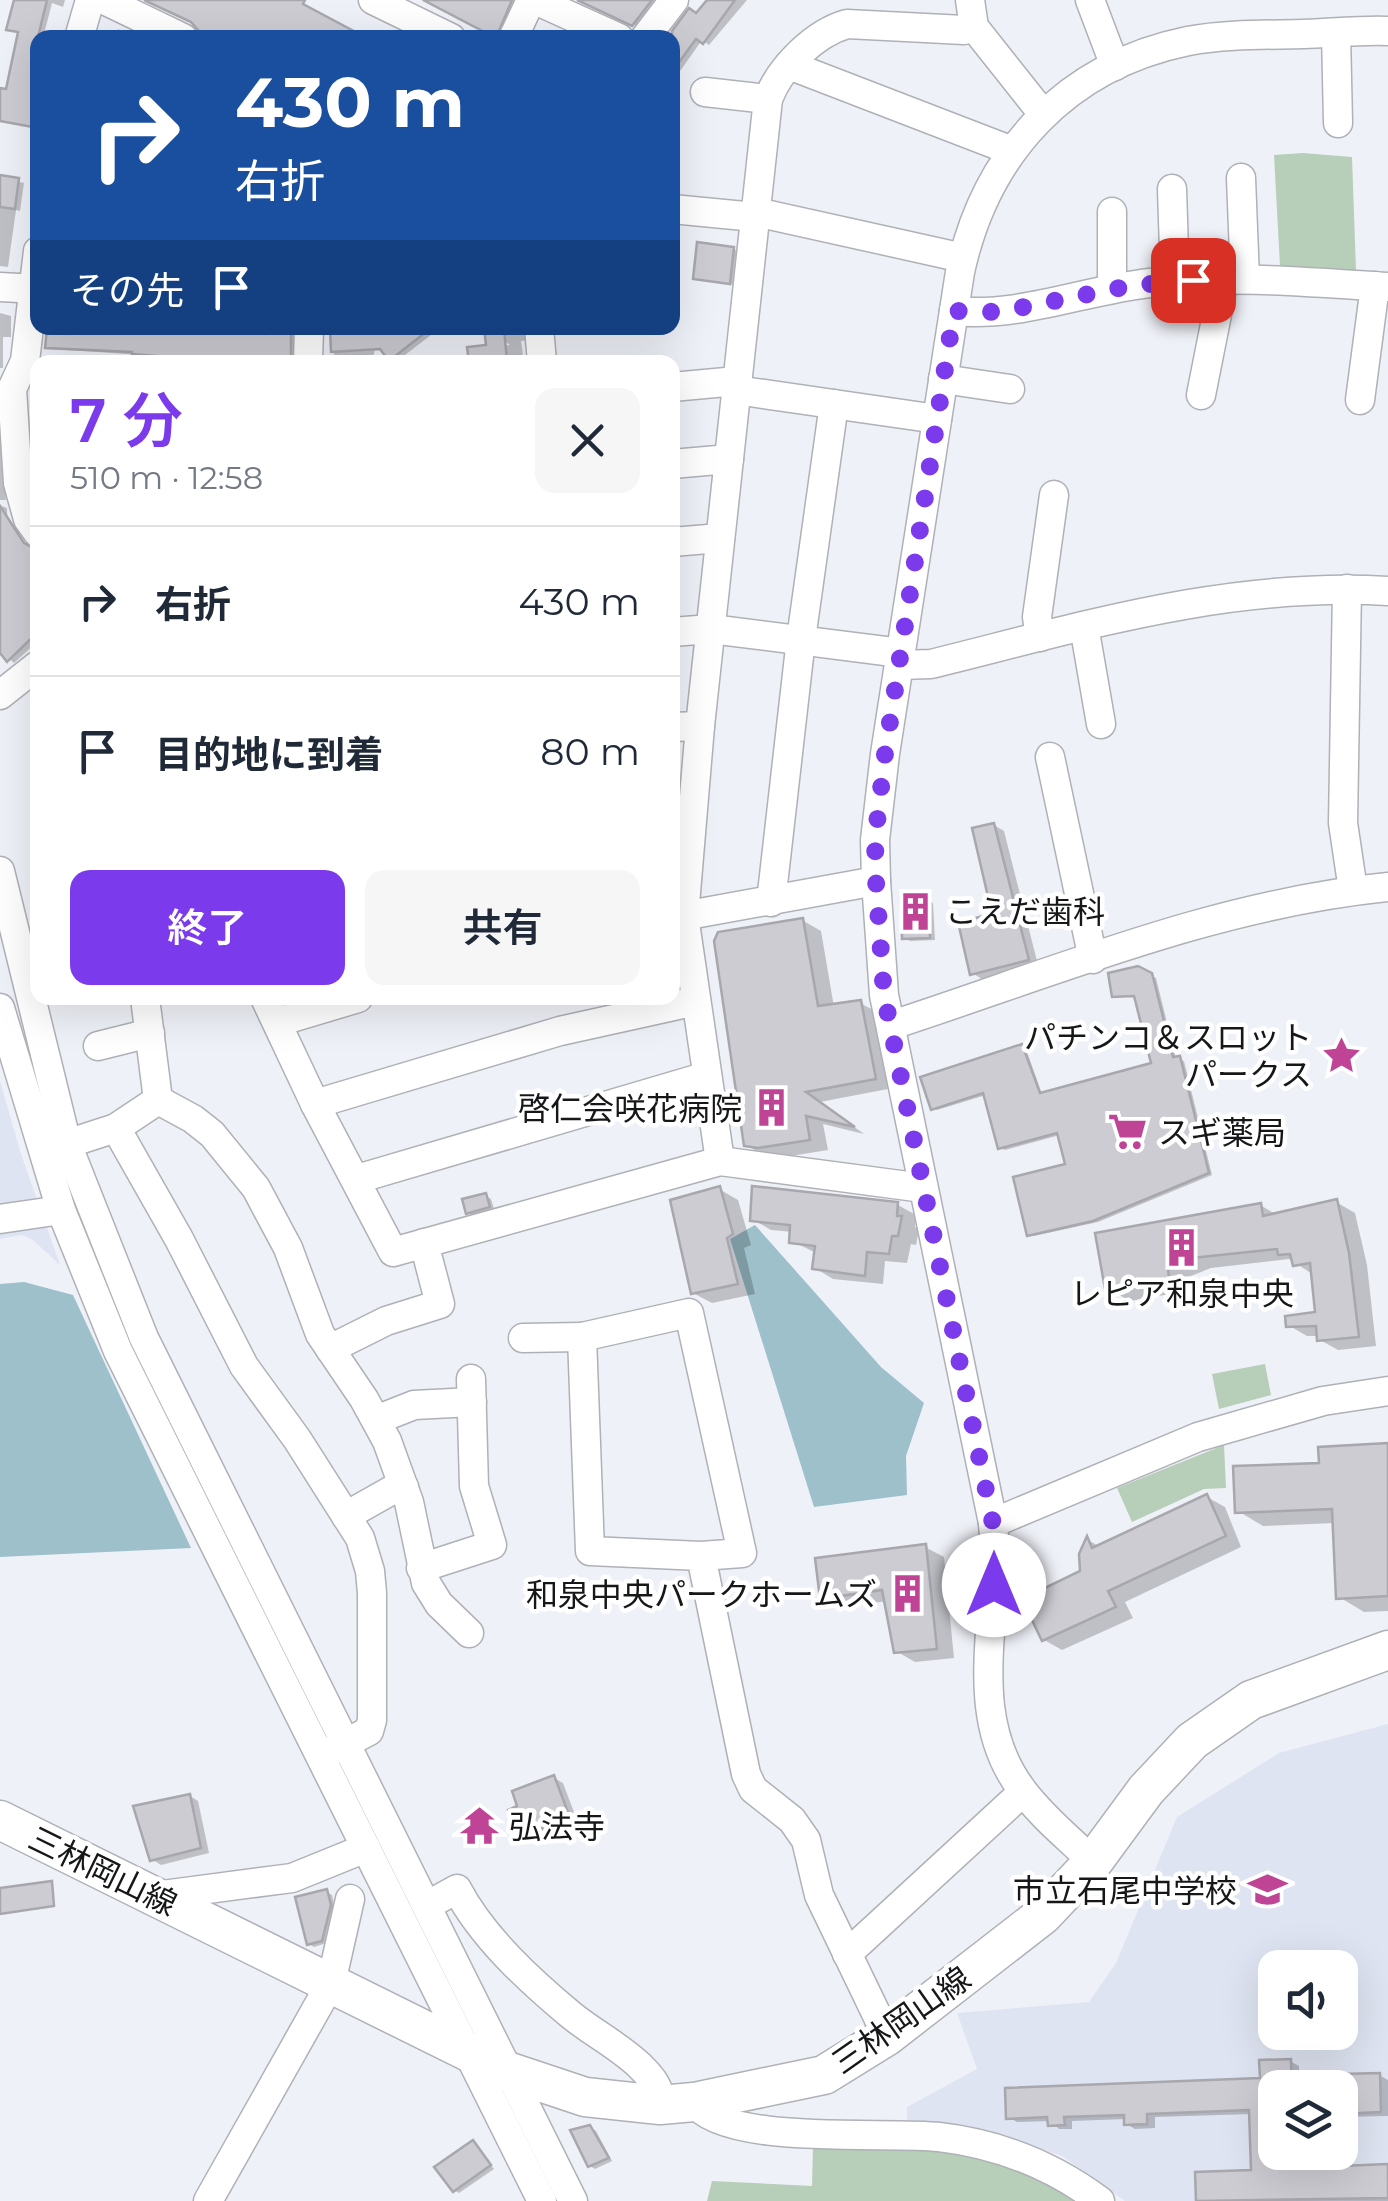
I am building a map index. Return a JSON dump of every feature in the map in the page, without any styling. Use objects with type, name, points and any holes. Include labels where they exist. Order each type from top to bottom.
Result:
[{"type":"main road","name":"三林岡山線","points":[[0,1820],[507,2072],[585,2097],[677,2104],[824,2075],[887,2036],[1043,1915],[1093,1862],[1146,1790],[1192,1740],[1251,1700],[1388,1650]]},
{"type":"street","points":[[81,30],[90,0]]},
{"type":"street","points":[[104,0],[166,30]]},
{"type":"street","points":[[374,0],[435,30]]},
{"type":"street","points":[[517,30],[533,0],[601,30]]},
{"type":"street","points":[[651,30],[674,0]]},
{"type":"street","points":[[1090,0],[1114,66]]},
{"type":"street","points":[[680,868],[686,727],[711,629],[768,99],[789,65],[834,28],[848,24],[964,30],[972,14],[1044,114]]},
{"type":"street","points":[[1093,1862],[1023,1792],[1006,1765],[994,1734],[988,1703],[995,1565],[993,1524],[881,964],[875,840],[943,379],[963,258],[976,216],[1009,152],[1044,114],[1114,66],[1189,41],[1336,33],[1387,26]]},
{"type":"street","points":[[1336,33],[1338,123]]},
{"type":"street","points":[[789,65],[1009,152]]},
{"type":"street","points":[[706,92],[768,99]]},
{"type":"street","points":[[1201,395],[1234,279],[1242,178]]},
{"type":"street","points":[[1172,189],[1175,281]]},
{"type":"street","points":[[680,210],[756,215],[963,258]]},
{"type":"street","points":[[1112,212],[1112,289]]},
{"type":"street","points":[[954,311],[999,312],[1112,289],[1175,281],[1234,279],[1382,286],[1360,400]]},
{"type":"street","points":[[0,287],[30,289]]},
{"type":"street","points":[[30,363],[12,389],[18,483],[30,522]]},
{"type":"street","points":[[943,379],[1010,389]]},
{"type":"street","points":[[680,386],[737,386],[937,418]]},
{"type":"street","points":[[771,902],[801,639],[834,404]]},
{"type":"street","points":[[680,463],[729,460]]},
{"type":"street","points":[[1040,637],[1039,540],[1054,495]]},
{"type":"street","points":[[680,541],[720,538]]},
{"type":"street","points":[[1346,589],[1343,823],[1353,890]]},
{"type":"street","points":[[680,631],[711,629],[801,639],[931,664],[1161,607],[1244,594],[1388,591]]},
{"type":"street","points":[[1084,626],[1100,724]]},
{"type":"street","points":[[0,696],[30,677]]},
{"type":"street","points":[[1060,774],[1060,852],[1093,958]]},
{"type":"street","points":[[0,871],[55,1148],[60,1210],[118,1351],[542,2201]]},
{"type":"street","points":[[680,917],[876,881]]},
{"type":"street","points":[[892,1024],[1232,914],[1388,886]]},
{"type":"street","points":[[680,926],[696,1001],[720,1160]]},
{"type":"street","points":[[680,1005],[696,1001]]},
{"type":"street","points":[[145,1005],[158,1100]]},
{"type":"street","points":[[307,1005],[271,1010],[393,1252],[720,1160],[923,1188]]},
{"type":"street","points":[[316,1104],[560,1031],[678,1005]]},
{"type":"street","points":[[2,1025],[144,1338],[573,2201]]},
{"type":"street","points":[[98,1046],[150,1032]]},
{"type":"street","points":[[357,1180],[707,1076]]},
{"type":"street","points":[[55,1148],[116,1128],[158,1100]]},
{"type":"street","points":[[158,1100],[212,1134],[256,1188],[288,1248],[308,1307],[376,1420],[404,1487],[420,1568],[439,1604],[469,1633]]},
{"type":"street","points":[[116,1128],[244,1366],[360,1538],[370,1571],[372,1720],[369,1731],[318,1757]]},
{"type":"street","points":[[0,1219],[60,1210]]},
{"type":"street","points":[[330,1349],[386,1321],[440,1304],[424,1243]]},
{"type":"street","points":[[523,1338],[582,1337],[689,1313],[742,1553],[702,1556],[590,1551],[582,1337]]},
{"type":"street","points":[[376,1420],[414,1405],[472,1391],[474,1486],[492,1546],[420,1568]]},
{"type":"street","points":[[993,1524],[1198,1437],[1323,1401],[1388,1391]]},
{"type":"street","points":[[346,1516],[404,1487]]},
{"type":"street","points":[[702,1556],[746,1774],[753,1789],[800,1829],[806,1840],[819,1896],[887,2036]]},
{"type":"street","points":[[847,1954],[1023,1792]]},
{"type":"street","points":[[155,1896],[292,1878],[366,1848]]},
{"type":"street","points":[[428,1905],[457,1889],[489,1933],[572,2016],[639,2066],[677,2104],[712,2120],[776,2130],[939,2137],[999,2149],[1033,2159],[1100,2201]]},
{"type":"street","points":[[208,2201],[332,1984],[350,1898]]},
{"type":"shaded area","points":[[0,1081],[60,1265],[22,1235],[0,1239]]},
{"type":"shaded area","name":"市立石尾中学校","points":[[1388,1724],[1388,2201],[1125,2201],[1062,2156],[1000,2135],[907,2124],[907,2107],[977,2069],[957,2013],[1089,2002],[1116,1963],[1177,1817],[1279,1753]]},
{"type":"green space","points":[[1274,155],[1352,157],[1356,271],[1280,266]]},
{"type":"green space","points":[[1265,1364],[1271,1395],[1219,1409],[1212,1374]]},
{"type":"green space","points":[[1224,1445],[1226,1488],[1204,1489],[1132,1522],[1117,1488]]},
{"type":"green space","points":[[813,2146],[927,2149],[984,2156],[1035,2172],[1081,2201],[707,2201],[712,2181],[812,2186]]},
{"type":"water","points":[[755,1225],[881,1367],[924,1403],[906,1456],[907,1495],[814,1507],[730,1239]]},
{"type":"water","points":[[24,1282],[73,1295],[191,1548],[0,1557],[0,1284]]},
{"type":"building","points":[[14,0],[47,0],[40,30],[30,30],[30,127],[0,121],[0,88],[6,89],[18,32],[6,30]]},
{"type":"building","points":[[144,0],[305,0],[303,4],[352,30],[198,30],[191,22]]},
{"type":"building","points":[[423,0],[512,0],[499,30],[481,30]]},
{"type":"building","points":[[577,0],[652,0],[632,26]]},
{"type":"building","points":[[707,0],[735,0],[703,44],[696,39],[680,61],[680,30],[673,30],[689,8],[696,13]]},
{"type":"building","points":[[0,175],[19,178],[15,209],[0,207]]},
{"type":"building","points":[[697,242],[734,247],[730,284],[693,279]]},
{"type":"building","points":[[46,335],[291,335],[291,355],[144,355],[45,348]]},
{"type":"building","points":[[330,335],[422,335],[397,355],[384,355],[380,349],[331,352]]},
{"type":"building","points":[[485,335],[505,335],[506,355],[468,355],[467,347],[486,345]]},
{"type":"building","points":[[0,506],[30,546],[30,640],[7,662],[0,653]]},
{"type":"building","points":[[994,823],[1029,960],[970,975],[958,922],[992,914],[972,828]]},
{"type":"building","name":"こえだ歯科","points":[[928,898],[930,938],[902,939],[901,899]]},
{"type":"building","name":"啓仁会咲花病院","points":[[803,918],[818,1006],[861,1000],[876,1079],[806,1092],[855,1127],[806,1116],[810,1140],[758,1148],[744,1146],[714,941],[718,932]]},
{"type":"building","name":"スギ薬局","points":[[1138,966],[1152,973],[1173,1057],[1180,1056],[1209,1173],[1093,1221],[1027,1236],[1013,1177],[1065,1164],[1057,1133],[998,1149],[983,1093],[931,1110],[920,1077],[1022,1044],[1040,1093],[1151,1063],[1134,996],[1112,997],[1108,973]]},
{"type":"building","points":[[720,1186],[733,1234],[727,1238],[738,1284],[691,1294],[670,1200]]},
{"type":"building","points":[[752,1186],[898,1202],[897,1216],[902,1216],[898,1236],[892,1236],[889,1254],[867,1252],[865,1276],[812,1269],[815,1246],[789,1243],[790,1225],[750,1221]]},
{"type":"building","points":[[486,1193],[490,1207],[466,1214],[462,1199]]},
{"type":"building","points":[[1337,1199],[1349,1253],[1359,1337],[1317,1341],[1316,1326],[1286,1327],[1285,1316],[1315,1312],[1310,1263],[1293,1266],[1290,1254],[1278,1255],[1277,1249],[1192,1258],[1168,1268],[1169,1281],[1110,1292],[1105,1289],[1095,1233],[1261,1203],[1263,1216]]},
{"type":"building","points":[[1388,1443],[1388,1596],[1336,1599],[1332,1509],[1235,1513],[1233,1466],[1319,1463],[1318,1447]]},
{"type":"building","points":[[1207,1494],[1226,1536],[1108,1591],[1116,1607],[1042,1641],[1022,1599],[1080,1571],[1079,1554],[1087,1536],[1092,1548]]},
{"type":"building","name":"和泉中央パークホームズ","points":[[926,1544],[937,1649],[894,1653],[882,1590],[820,1599],[815,1558]]},
{"type":"building","points":[[554,1775],[570,1818],[527,1834],[523,1821],[513,1824],[508,1810],[517,1806],[512,1791]]},
{"type":"building","points":[[190,1794],[201,1848],[150,1861],[133,1806]]},
{"type":"building","points":[[52,1881],[54,1906],[0,1914],[0,1888]]},
{"type":"building","points":[[327,1889],[331,1905],[322,1941],[307,1945],[295,1897]]},
{"type":"building","points":[[1291,2059],[1291,2070],[1260,2070],[1259,2060]]},
{"type":"building","points":[[1380,2073],[1381,2112],[1358,2113],[1358,2074]]},
{"type":"building","points":[[1258,2078],[1258,2170],[1358,2170],[1358,2165],[1388,2164],[1388,2198],[1196,2201],[1195,2172],[1251,2170],[1249,2110],[1147,2114],[1147,2124],[1124,2125],[1124,2115],[1064,2117],[1065,2125],[1048,2126],[1047,2117],[1006,2119],[1005,2088]]},
{"type":"building","points":[[590,2125],[609,2158],[588,2167],[570,2130]]},
{"type":"building","points":[[473,2140],[491,2165],[453,2192],[434,2167]]},
{"type":"place","name":"こえだ歯科","points":[[915,911]]},
{"type":"place","name":"パチンコ＆スロット パークス","points":[[1342,1055]]},
{"type":"place","name":"啓仁会咲花病院","points":[[772,1108]]},
{"type":"place","name":"スギ薬局","points":[[1128,1132]]},
{"type":"place","name":"レピア和泉中央","points":[[1182,1248]]},
{"type":"place","name":"和泉中央パークホームズ","points":[[907,1594]]},
{"type":"place","name":"弘法寺","points":[[479,1826]]},
{"type":"place","name":"市立石尾中学校","points":[[1267,1890]]},
{"type":"route","points":[[994,1585],[993,1524],[884,995],[875,840],[885,754],[954,311],[999,312],[1129,286],[1193,280]]}]
